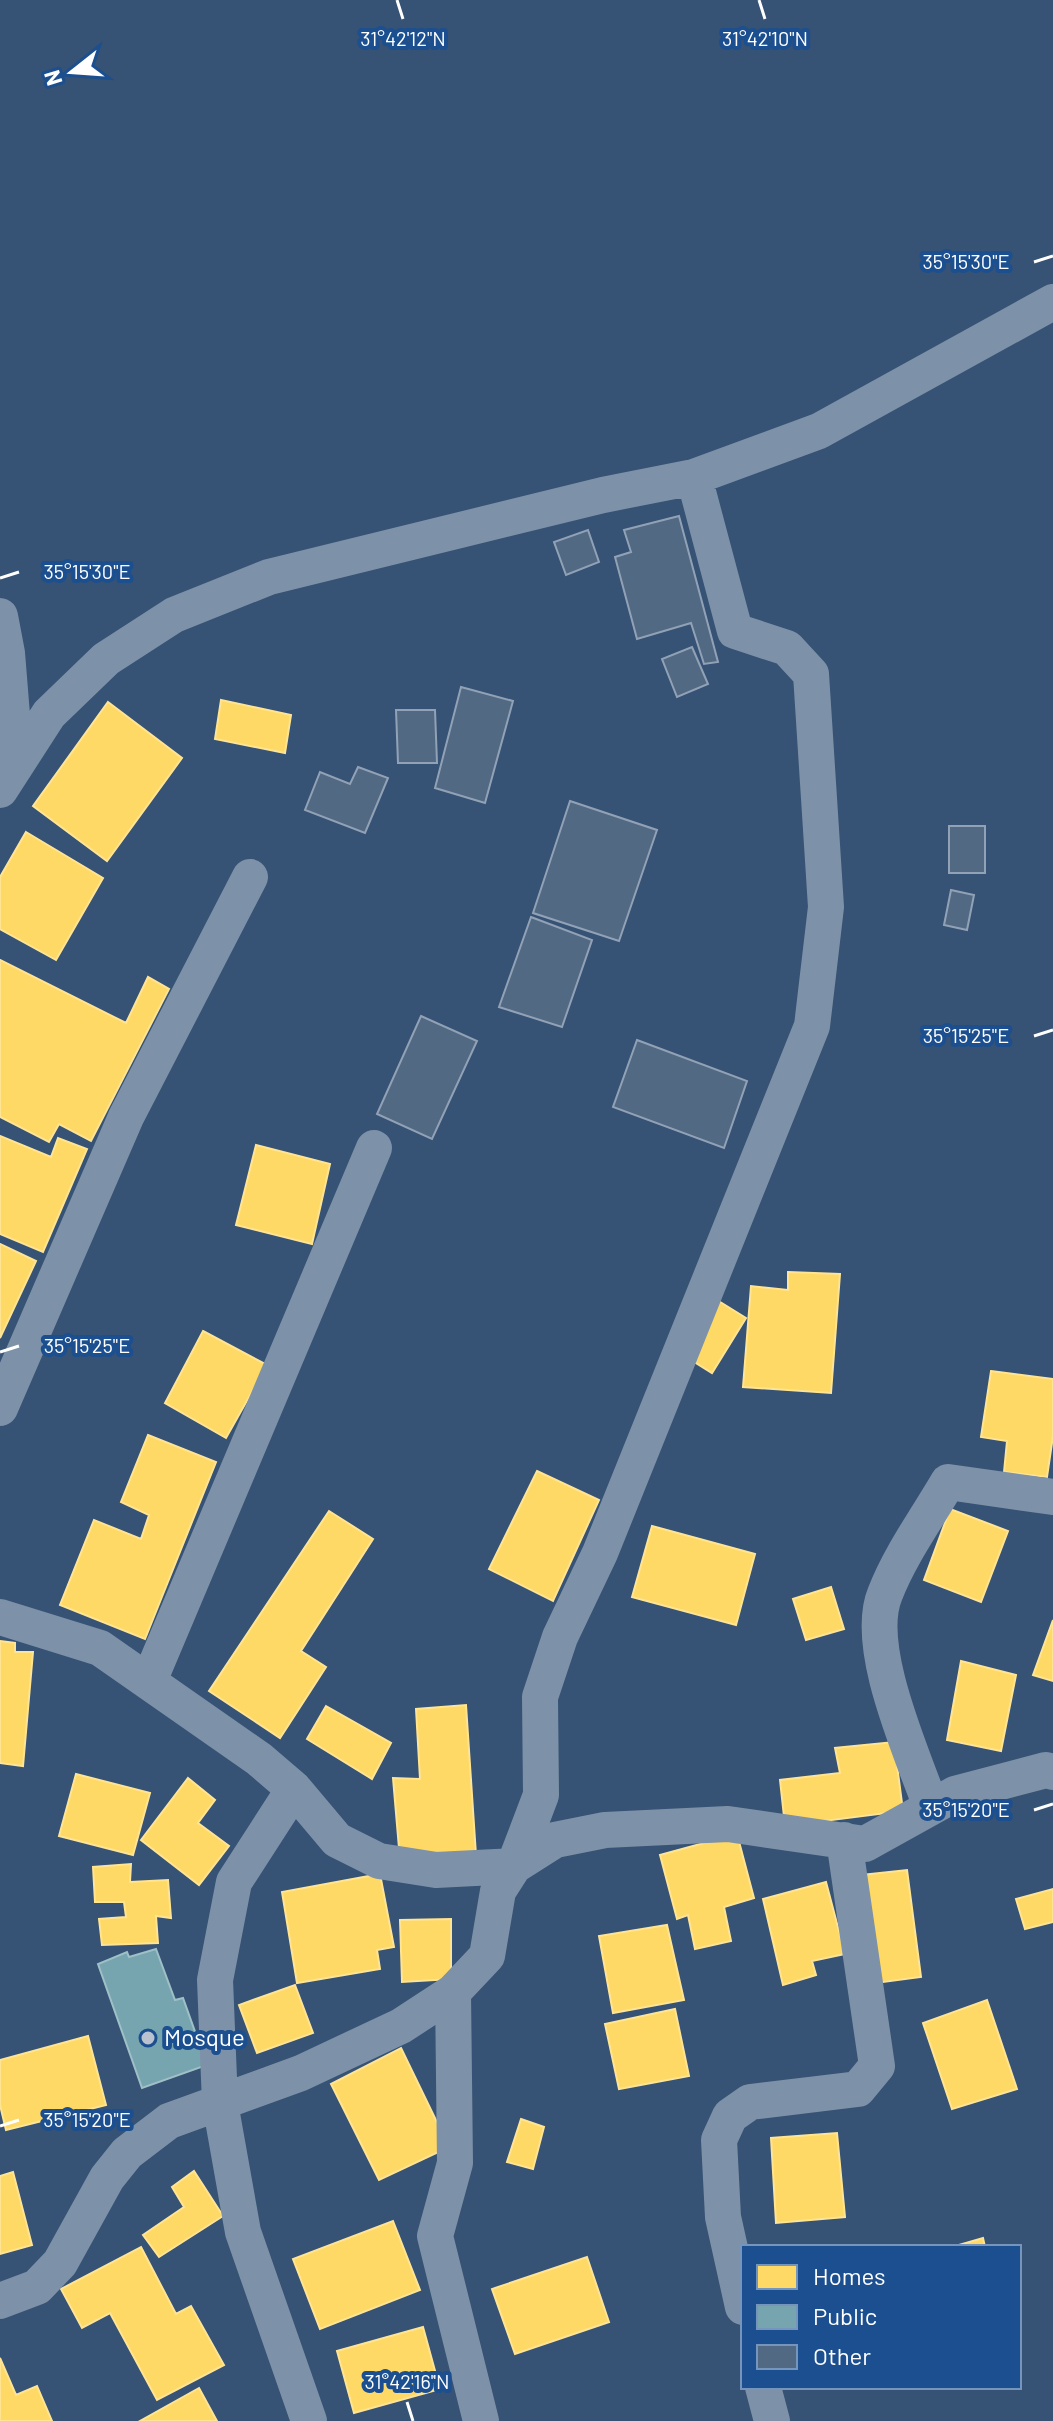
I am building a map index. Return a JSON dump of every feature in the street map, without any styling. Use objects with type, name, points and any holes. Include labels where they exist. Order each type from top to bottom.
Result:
[{"type":"street","points":[[8,777],[49,714],[106,659],[174,615],[269,577],[603,495],[694,477],[819,431],[1053,302]]},
{"type":"street","points":[[0,2301],[37,2287],[60,2263],[107,2178],[127,2153],[169,2121],[301,2073],[401,2026],[453,1992],[487,1956],[498,1891],[514,1866],[541,1795],[540,1697],[560,1637],[600,1553],[812,1026],[826,907],[811,674],[787,648],[735,631],[694,477]]},
{"type":"street","points":[[0,616],[7,653],[8,777]]},
{"type":"street","points":[[0,1408],[126,1117],[250,877]]},
{"type":"street","points":[[149,1681],[374,1148]]},
{"type":"street","points":[[931,1807],[885,1671],[878,1637],[883,1597],[948,1482],[1053,1497]]},
{"type":"street","points":[[0,1617],[100,1648],[259,1759],[294,1789],[337,1840],[379,1861],[436,1870],[514,1866],[555,1840],[605,1830],[728,1824],[865,1844],[955,1794],[1046,1770],[1053,1772]]},
{"type":"street","points":[[294,1789],[234,1882],[215,1980],[220,2103],[243,2232],[309,2421]]},
{"type":"street","points":[[741,2298],[723,2217],[719,2140],[730,2116],[750,2102],[858,2089],[877,2066],[844,1840]]},
{"type":"street","points":[[453,1992],[455,2163],[435,2236],[481,2421]]},
{"type":"street","points":[[764,2389],[772,2421]]},
{"type":"building: Homes","points":[[221,700],[291,715],[285,753],[215,739]]},
{"type":"building: Homes","points":[[108,702],[182,758],[107,861],[33,806]]},
{"type":"building: Homes","points":[[26,832],[103,878],[56,960],[0,929],[0,877]]},
{"type":"building: Homes","points":[[0,960],[126,1023],[148,977],[169,989],[91,1141],[59,1124],[49,1142],[0,1117]]},
{"type":"building: Homes","points":[[0,1136],[51,1157],[58,1138],[87,1149],[43,1252],[0,1234]]},
{"type":"building: Homes","points":[[256,1145],[330,1164],[312,1244],[236,1225]]},
{"type":"building: Homes","points":[[0,1244],[36,1261],[0,1338]]},
{"type":"building: Homes","points":[[788,1272],[840,1274],[831,1393],[743,1387],[751,1286],[788,1290]]},
{"type":"building: Homes","points":[[717,1300],[746,1318],[712,1373],[683,1355]]},
{"type":"building: Homes","points":[[203,1331],[267,1365],[226,1438],[165,1403]]},
{"type":"building: Homes","points":[[991,1371],[1053,1379],[1053,1436],[1047,1477],[1004,1472],[1007,1441],[981,1437]]},
{"type":"building: Homes","points":[[148,1435],[216,1462],[145,1639],[60,1605],[94,1520],[141,1539],[149,1515],[121,1502]]},
{"type":"building: Homes","points":[[537,1471],[599,1500],[553,1601],[489,1569]]},
{"type":"building: Homes","points":[[950,1509],[1008,1531],[981,1602],[924,1580]]},
{"type":"building: Homes","points":[[329,1511],[373,1539],[301,1651],[326,1667],[280,1738],[209,1691]]},
{"type":"building: Homes","points":[[652,1526],[755,1554],[736,1625],[632,1597]]},
{"type":"building: Homes","points":[[831,1587],[844,1629],[806,1640],[793,1599]]},
{"type":"building: Homes","points":[[1053,1620],[1053,1681],[1033,1675]]},
{"type":"building: Homes","points":[[0,1641],[15,1643],[15,1652],[33,1652],[23,1766],[0,1763]]},
{"type":"building: Homes","points":[[961,1661],[1016,1675],[1001,1751],[947,1740]]},
{"type":"building: Homes","points":[[466,1705],[476,1855],[400,1860],[393,1778],[420,1779],[416,1709]]},
{"type":"building: Homes","points":[[326,1706],[391,1743],[372,1779],[307,1739]]},
{"type":"building: Homes","points":[[894,1742],[903,1811],[785,1826],[780,1780],[840,1773],[835,1748]]},
{"type":"building: Homes","points":[[76,1774],[150,1793],[133,1855],[59,1836]]},
{"type":"building: Homes","points":[[188,1778],[215,1800],[198,1823],[229,1846],[199,1885],[141,1840]]},
{"type":"building: Homes","points":[[737,1834],[754,1898],[724,1907],[731,1941],[695,1949],[688,1915],[677,1919],[660,1855]]},
{"type":"building: Homes","points":[[131,1864],[130,1882],[168,1880],[171,1918],[156,1916],[158,1943],[102,1945],[99,1919],[126,1917],[124,1902],[95,1902],[93,1867]]},
{"type":"building: Homes","points":[[907,1870],[921,1977],[876,1983],[862,1875]]},
{"type":"building: Homes","points":[[380,1874],[394,1947],[377,1950],[380,1969],[297,1983],[282,1892]]},
{"type":"building: Homes","points":[[826,1882],[845,1954],[812,1961],[816,1975],[783,1985],[763,1899]]},
{"type":"building: Homes","points":[[1053,1889],[1053,1922],[1025,1929],[1016,1899]]},
{"type":"building: Homes","points":[[451,1919],[451,1979],[402,1982],[400,1920]]},
{"type":"building: Homes","points":[[667,1925],[684,2000],[613,2013],[599,1936]]},
{"type":"building: Homes","points":[[295,1985],[313,2033],[257,2053],[239,2005]]},
{"type":"building: Homes","points":[[987,2000],[1017,2089],[952,2109],[923,2023]]},
{"type":"building: Homes","points":[[675,2009],[689,2076],[619,2089],[605,2024]]},
{"type":"building: Homes","points":[[88,2036],[106,2105],[6,2130],[0,2105],[0,2060]]},
{"type":"building: Homes","points":[[401,2048],[449,2147],[379,2180],[331,2084]]},
{"type":"building: Homes","points":[[521,2119],[544,2127],[533,2169],[507,2162]]},
{"type":"building: Homes","points":[[837,2133],[845,2217],[776,2223],[771,2138]]},
{"type":"building: Homes","points":[[194,2171],[223,2216],[159,2257],[143,2235],[184,2207],[172,2187]]},
{"type":"building: Homes","points":[[13,2172],[32,2245],[0,2254],[0,2176]]},
{"type":"building: Homes","points":[[393,2221],[420,2290],[320,2329],[293,2259]]},
{"type":"building: Homes","points":[[983,2238],[985,2245],[959,2245]]},
{"type":"building: Homes","points":[[141,2247],[176,2314],[191,2306],[224,2365],[157,2400],[110,2313],[82,2328],[61,2289]]},
{"type":"building: Homes","points":[[587,2257],[609,2322],[515,2354],[492,2289]]},
{"type":"building: Homes","points":[[423,2327],[440,2389],[354,2413],[337,2351]]},
{"type":"building: Homes","points":[[0,2358],[16,2395],[37,2386],[52,2421],[0,2421]]},
{"type":"building: Homes","points":[[199,2388],[217,2421],[140,2421]]},
{"type":"building: Public","points":[[156,1949],[175,2000],[183,1998],[207,2065],[142,2088],[98,1964],[127,1952],[129,1957]]},
{"type":"building: Other","points":[[679,516],[718,662],[704,664],[691,623],[637,639],[615,557],[631,552],[624,530]]},
{"type":"building: Other","points":[[588,530],[599,562],[566,575],[554,542]]},
{"type":"building: Other","points":[[692,647],[708,684],[677,697],[662,659]]},
{"type":"building: Other","points":[[461,687],[513,701],[485,803],[435,788]]},
{"type":"building: Other","points":[[396,710],[435,710],[437,763],[398,763]]},
{"type":"building: Other","points":[[358,767],[388,778],[365,833],[305,810],[320,772],[350,784]]},
{"type":"building: Other","points":[[570,801],[657,830],[619,941],[533,913]]},
{"type":"building: Other","points":[[949,826],[985,826],[985,873],[949,873]]},
{"type":"building: Other","points":[[951,890],[974,895],[967,930],[944,925]]},
{"type":"building: Other","points":[[531,917],[592,940],[562,1027],[499,1007]]},
{"type":"building: Other","points":[[421,1016],[477,1041],[432,1139],[377,1114]]},
{"type":"building: Other","points":[[637,1040],[747,1081],[724,1148],[613,1107]]},
{"type":"place","name":"Mosque","points":[[148,2038]]}]
